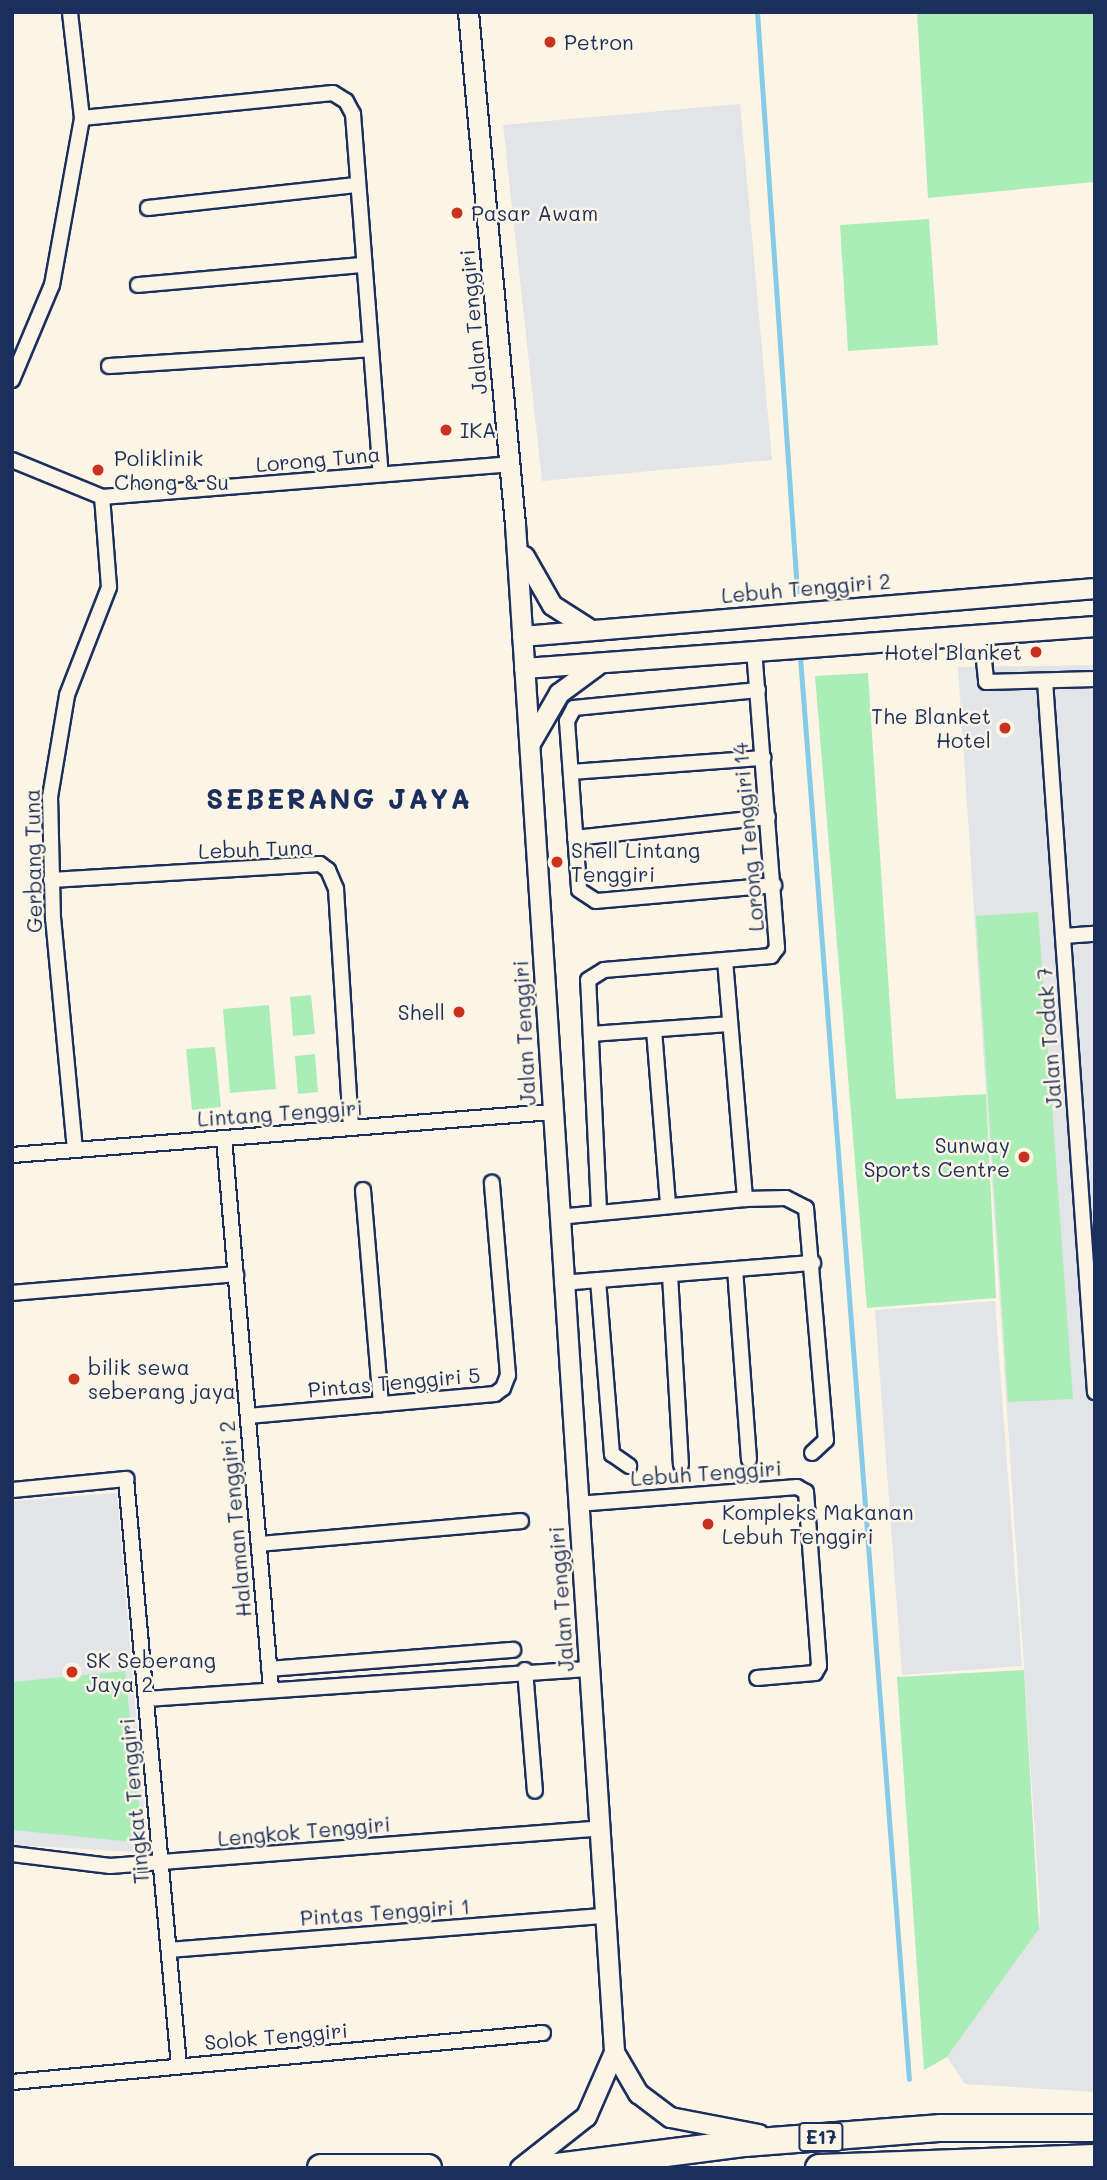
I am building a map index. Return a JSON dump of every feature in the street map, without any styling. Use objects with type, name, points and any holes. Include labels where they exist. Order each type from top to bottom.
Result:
[{"type":"highway","name":"E17","points":[[549,2168],[801,2138],[941,2128],[1095,2128]]},
{"type":"highway","name":"E17","points":[[819,2168],[1095,2158]]},
{"type":"highway","points":[[321,2168],[428,2168]]},
{"type":"street","points":[[12,380],[52,285],[82,118],[70,12]]},
{"type":"street","name":"Jalan Tenggiri","points":[[468,12],[515,524],[562,1283],[614,2052]]},
{"type":"street","points":[[82,118],[333,93],[346,101],[353,114],[356,185],[381,474]]},
{"type":"street","points":[[148,208],[356,185]]},
{"type":"street","points":[[138,285],[363,265]]},
{"type":"street","points":[[109,366],[370,349]]},
{"type":"street","name":"Lorong Tuna","points":[[12,460],[102,497],[510,464]]},
{"type":"street","name":"Gerbang Tuna","points":[[75,1150],[51,880],[55,752],[67,695],[109,587],[102,497]]},
{"type":"street","points":[[515,524],[537,588],[591,630]]},
{"type":"street","name":"Lebuh Tenggiri 2","points":[[522,636],[1095,588]]},
{"type":"street","points":[[1016,593],[1095,596]]},
{"type":"street","points":[[524,668],[1095,626]]},
{"type":"street","points":[[569,632],[574,653],[601,662]]},
{"type":"street","points":[[951,637],[975,641],[983,651],[986,682],[1095,679]]},
{"type":"street","name":"Lorong Tenggiri 14","points":[[591,1034],[588,980],[604,970],[771,956],[777,948],[754,651]]},
{"type":"street","points":[[529,747],[559,693],[601,662]]},
{"type":"street","name":"Jalan Todak 7","points":[[1045,681],[1095,1392]]},
{"type":"street","points":[[758,690],[574,708],[567,721],[575,838],[584,898],[774,885]]},
{"type":"street","points":[[571,772],[763,758]]},
{"type":"street","points":[[575,838],[768,817]]},
{"type":"street","name":"Lebuh Tuna","points":[[51,880],[320,864],[328,870],[336,889],[351,1128]]},
{"type":"street","points":[[1063,936],[1095,934]]},
{"type":"street","points":[[725,960],[745,1199]]},
{"type":"street","points":[[599,1210],[591,1034],[729,1024]]},
{"type":"street","points":[[654,1030],[668,1205]]},
{"type":"street","name":"Lintang Tenggiri","points":[[12,1155],[551,1112]]},
{"type":"street","name":"Halaman Tenggiri 2","points":[[224,1138],[271,1688]]},
{"type":"street","name":"Pintas Tenggiri 5","points":[[248,1416],[381,1404],[503,1388],[508,1376],[492,1183]]},
{"type":"street","points":[[363,1190],[381,1404]]},
{"type":"street","points":[[558,1217],[599,1210],[745,1199],[786,1198],[806,1208],[813,1263],[826,1440],[812,1453]]},
{"type":"street","points":[[562,1283],[813,1263]]},
{"type":"street","points":[[735,1269],[749,1459]]},
{"type":"street","points":[[12,1293],[236,1273]]},
{"type":"street","points":[[670,1275],[681,1465]]},
{"type":"street","points":[[598,1280],[612,1454],[629,1466]]},
{"type":"street","name":"Tingkat Tenggiri","points":[[12,1490],[126,1479],[179,2066]]},
{"type":"street","name":"Lebuh Tenggiri","points":[[577,1504],[797,1487],[806,1492],[819,1666],[815,1673],[757,1678]]},
{"type":"street","points":[[259,1544],[521,1521]]},
{"type":"street","points":[[269,1669],[513,1650]]},
{"type":"street","points":[[146,1699],[525,1670],[588,1669]]},
{"type":"street","points":[[525,1670],[535,1791]]},
{"type":"street","name":"Lengkok Tenggiri","points":[[12,1854],[110,1867],[599,1828]]},
{"type":"street","name":"Pintas Tenggiri 1","points":[[169,1950],[605,1916]]},
{"type":"street","name":"Solok Tenggiri","points":[[12,2082],[543,2033]]},
{"type":"street","points":[[614,2052],[638,2093],[670,2117],[719,2130],[801,2138]]},
{"type":"street","points":[[520,2168],[586,2116],[614,2052]]},
{"type":"shaded area","points":[[740,104],[772,460],[542,481],[503,125]]},
{"type":"shaded area","points":[[1095,665],[1095,2092],[965,2084],[947,2057],[1039,1929],[1040,1911],[958,667]]},
{"type":"shaded area","points":[[995,1301],[1022,1666],[902,1675],[875,1310]]},
{"type":"shaded area","name":"SK Seberang Jaya 2","points":[[117,1493],[148,1853],[17,1845],[12,1842],[12,1501]]},
{"type":"green space","points":[[917,12],[1095,12],[1095,182],[928,198]]},
{"type":"green space","points":[[929,219],[938,345],[848,351],[840,225]]},
{"type":"green space","points":[[868,673],[896,1099],[986,1094],[996,1298],[867,1308],[815,676]]},
{"type":"green space","name":"Sunway Sports Centre","points":[[1038,912],[1073,1399],[1008,1402],[976,916]]},
{"type":"green space","points":[[311,995],[315,1034],[293,1036],[290,997]]},
{"type":"green space","points":[[269,1005],[276,1089],[230,1093],[223,1009]]},
{"type":"green space","points":[[215,1047],[221,1107],[192,1110],[186,1049]]},
{"type":"green space","points":[[315,1054],[318,1092],[298,1094],[295,1056]]},
{"type":"green space","points":[[1024,1670],[1039,1929],[947,2057],[924,2070],[897,1677]]},
{"type":"green space","points":[[125,1671],[143,1843],[12,1830],[12,1682]]},
{"type":"waterway","points":[[757,12],[797,592]]},
{"type":"waterway","points":[[800,657],[909,2079]]},
{"type":"place","name":"Petron","points":[[550,42]]},
{"type":"place","name":"Pasar Awam","points":[[457,213]]},
{"type":"place","name":"IKA","points":[[446,430]]},
{"type":"place","name":"Poliklinik Chong & Su","points":[[98,470]]},
{"type":"place","name":"Hotel Blanket","points":[[1036,652]]},
{"type":"place","name":"The Blanket Hotel","points":[[1005,728]]},
{"type":"place","name":"Shell Lintang Tenggiri","points":[[557,862]]},
{"type":"place","name":"Shell","points":[[459,1012]]},
{"type":"place","name":"Sunway Sports Centre","points":[[1024,1157]]},
{"type":"place","name":"bilik sewa seberang jaya","points":[[74,1379]]},
{"type":"place","name":"Kompleks Makanan Lebuh Tenggiri","points":[[708,1524]]},
{"type":"place","name":"SK Seberang Jaya 2","points":[[72,1672]]},
{"type":"district","name":"SEBERANG JAYA","points":[[339,798]]}]
